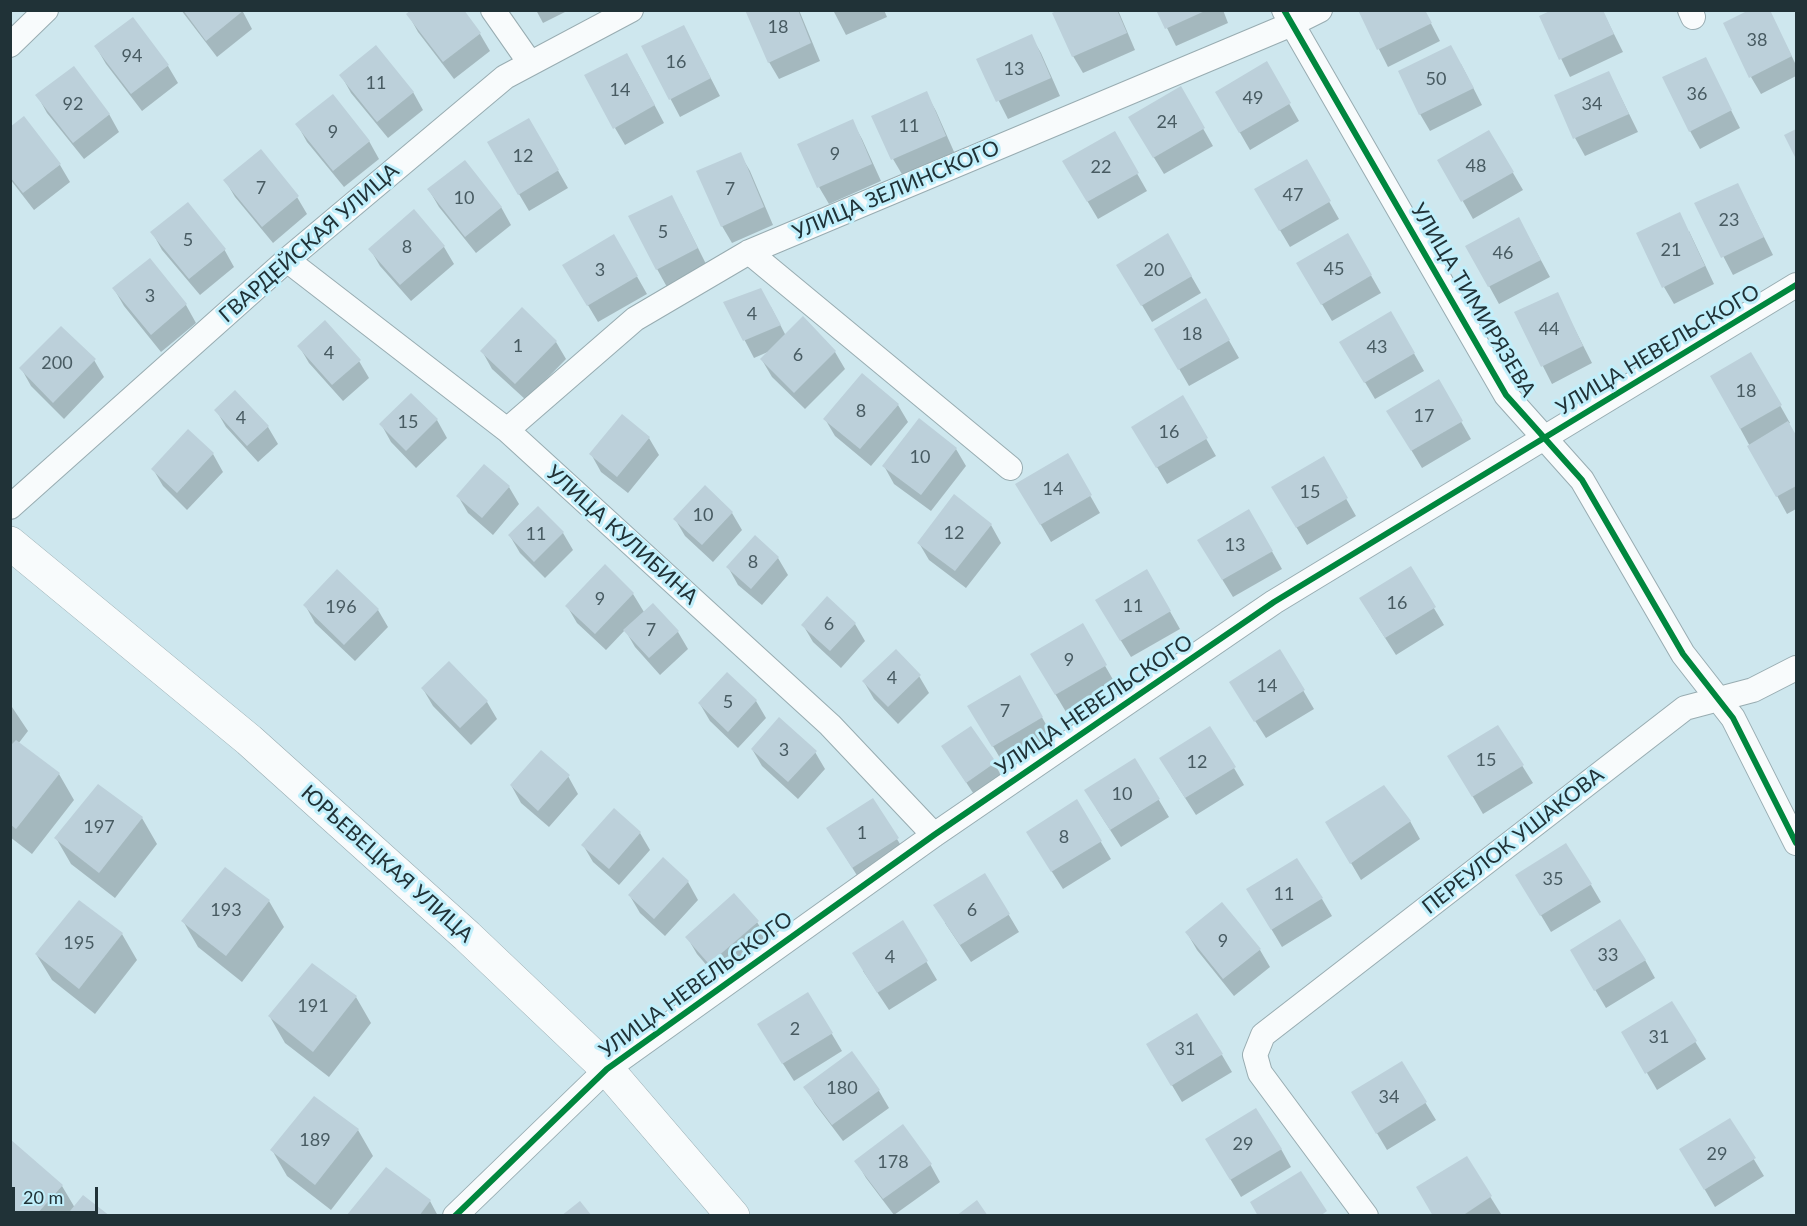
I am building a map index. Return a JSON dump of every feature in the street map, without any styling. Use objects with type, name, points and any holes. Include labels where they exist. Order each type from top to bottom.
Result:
[{"type":"main road","name":"ЮРЬЕВЕЦКАЯ УЛИЦА","points":[[10,543],[249,740],[467,936],[607,1069],[733,1215]]},
{"type":"street","points":[[10,45],[46,10]]},
{"type":"street","points":[[494,10],[530,63]]},
{"type":"street","name":"ГВАРДЕЙСКАЯ УЛИЦА","points":[[10,507],[287,260],[505,77],[631,10]]},
{"type":"street","name":"УЛИЦА ЗЕЛИНСКОГО","points":[[507,430],[635,319],[749,252],[1288,17],[1320,10]]},
{"type":"street","name":"УЛИЦА ТИМИРЯЗЕВА","points":[[1288,17],[1506,395],[1582,480],[1683,654],[1733,718],[1797,843]]},
{"type":"street","points":[[749,252],[1010,468]]},
{"type":"street","name":"УЛИЦА КУЛИБИНА","points":[[287,260],[507,430],[830,725],[934,835]]},
{"type":"street","name":"УЛИЦА НЕВЕЛЬСКОГО","points":[[455,1215],[607,1069],[934,835],[1274,602],[1797,285]]},
{"type":"street","name":"ПЕРЕУЛОК УШАКОВА","points":[[1366,1215],[1260,1073],[1255,1055],[1263,1035],[1685,708],[1753,690],[1797,668]]},
{"type":"building","points":[[183,10],[244,10],[206,41]]},
{"type":"building","points":[[411,10],[464,10],[481,33],[443,62],[406,14]]},
{"type":"building","points":[[745,10],[798,10],[811,43],[768,63]]},
{"type":"building","points":[[1058,10],[1117,10],[1127,33],[1072,57],[1052,13]]},
{"type":"building","points":[[1156,10],[1207,10],[1165,29]]},
{"type":"building","points":[[1358,10],[1425,10],[1432,23],[1377,50]]},
{"type":"building","points":[[1552,10],[1603,10],[1614,34],[1559,60],[1539,16]]},
{"type":"building","points":[[1749,10],[1770,10],[1792,56],[1749,78],[1723,23]]},
{"type":"building","points":[[133,17],[169,65],[131,94],[94,46]]},
{"type":"building","points":[[684,25],[711,78],[669,100],[641,46]]},
{"type":"building","points":[[1032,34],[1051,78],[996,102],[976,59]]},
{"type":"building","points":[[376,45],[414,92],[377,122],[339,75]]},
{"type":"building","points":[[1451,45],[1474,88],[1419,115],[1398,71]]},
{"type":"building","points":[[627,53],[655,105],[613,129],[584,75]]},
{"type":"building","points":[[1706,57],[1732,110],[1689,132],[1662,77]]},
{"type":"building","points":[[1267,61],[1291,103],[1239,133],[1215,92]]},
{"type":"building","points":[[74,66],[110,114],[73,143],[35,95]]},
{"type":"building","points":[[1609,71],[1629,114],[1573,139],[1554,95]]},
{"type":"building","points":[[1181,86],[1205,128],[1153,158],[1128,117]]},
{"type":"building","points":[[927,91],[946,136],[891,160],[871,116]]},
{"type":"building","points":[[333,94],[370,141],[333,171],[295,124]]},
{"type":"building","points":[[24,116],[61,164],[23,193],[10,177],[10,127]]},
{"type":"building","points":[[529,118],[559,170],[518,195],[487,142]]},
{"type":"building","points":[[853,119],[872,164],[817,188],[797,144]]},
{"type":"building","points":[[1796,129],[1796,159],[1784,135]]},
{"type":"building","points":[[1489,130],[1514,172],[1461,202],[1437,160]]},
{"type":"building","points":[[1115,131],[1139,173],[1087,202],[1062,161]]},
{"type":"building","points":[[261,149],[299,196],[262,227],[223,180]]},
{"type":"building","points":[[741,152],[764,207],[721,227],[696,171]]},
{"type":"building","points":[[1307,159],[1331,201],[1279,231],[1254,189]]},
{"type":"building","points":[[465,160],[502,207],[465,237],[427,189]]},
{"type":"building","points":[[1738,183],[1764,237],[1721,258],[1694,203]]},
{"type":"building","points":[[672,195],[698,248],[656,270],[628,216]]},
{"type":"building","points":[[188,202],[226,249],[189,279],[150,232]]},
{"type":"building","points":[[414,209],[445,246],[400,285],[368,249]]},
{"type":"building","points":[[1680,212],[1705,266],[1662,288],[1636,233]]},
{"type":"building","points":[[1519,217],[1541,260],[1488,287],[1465,246]]},
{"type":"building","points":[[1168,233],[1192,276],[1141,306],[1116,265]]},
{"type":"building","points":[[1348,233],[1372,275],[1321,305],[1296,263]]},
{"type":"building","points":[[614,234],[638,276],[587,306],[562,265]]},
{"type":"building","points":[[150,258],[187,304],[151,335],[112,288]]},
{"type":"building","points":[[761,288],[781,325],[743,341],[723,302]]},
{"type":"building","points":[[1558,292],[1583,346],[1541,367],[1514,312]]},
{"type":"building","points":[[1206,298],[1230,340],[1178,370],[1154,329]]},
{"type":"building","points":[[522,307],[557,341],[515,384],[480,351]]},
{"type":"building","points":[[1391,311],[1415,353],[1364,383],[1339,342]]},
{"type":"building","points":[[803,316],[836,351],[794,393],[760,359]]},
{"type":"building","points":[[325,320],[361,360],[332,385],[297,346]]},
{"type":"building","points":[[61,326],[96,359],[53,403],[19,368]]},
{"type":"building","points":[[1751,352],[1782,405],[1740,429],[1710,376]]},
{"type":"building","points":[[862,373],[899,404],[860,449],[823,419]]},
{"type":"building","points":[[1439,379],[1463,421],[1411,451],[1386,411]]},
{"type":"building","points":[[235,390],[269,426],[247,446],[214,410]]},
{"type":"building","points":[[411,393],[438,419],[406,451],[379,424]]},
{"type":"building","points":[[1183,395],[1208,438],[1156,468],[1131,427]]},
{"type":"building","points":[[622,414],[650,437],[617,477],[589,454]]},
{"type":"building","points":[[919,418],[957,448],[921,495],[882,466]]},
{"type":"building","points":[[1788,421],[1796,435],[1796,486],[1776,497],[1747,446]]},
{"type":"building","points":[[188,429],[214,453],[177,493],[151,469]]},
{"type":"building","points":[[1068,453],[1092,495],[1040,525],[1015,484]]},
{"type":"building","points":[[1324,456],[1348,498],[1296,528],[1271,487]]},
{"type":"building","points":[[484,464],[510,486],[482,518],[456,496]]},
{"type":"building","points":[[705,485],[733,512],[702,545],[673,519]]},
{"type":"building","points":[[954,494],[992,524],[955,571],[917,543]]},
{"type":"building","points":[[538,506],[564,532],[534,562],[508,535]]},
{"type":"building","points":[[1249,509],[1273,551],[1222,580],[1197,540]]},
{"type":"building","points":[[755,535],[779,557],[751,589],[726,567]]},
{"type":"building","points":[[605,564],[634,593],[595,634],[565,606]]},
{"type":"building","points":[[1411,566],[1436,607],[1385,638],[1359,598]]},
{"type":"building","points":[[337,569],[379,609],[344,645],[303,605]]},
{"type":"building","points":[[1147,569],[1171,611],[1120,641],[1095,600]]},
{"type":"building","points":[[827,596],[856,623],[830,651],[801,625]]},
{"type":"building","points":[[653,603],[679,631],[649,658],[623,630]]},
{"type":"building","points":[[1083,623],[1107,665],[1055,695],[1030,654]]},
{"type":"building","points":[[896,649],[921,675],[888,707],[862,681]]},
{"type":"building","points":[[1280,649],[1305,690],[1254,722],[1229,682]]},
{"type":"building","points":[[449,661],[488,701],[460,728],[421,688]]},
{"type":"building","points":[[727,672],[757,700],[728,732],[698,703]]},
{"type":"building","points":[[1020,675],[1043,717],[992,747],[967,706]]},
{"type":"building","points":[[779,717],[817,751],[788,782],[751,749]]},
{"type":"building","points":[[1498,725],[1524,765],[1472,797],[1447,756]]},
{"type":"building","points":[[971,726],[996,762],[966,783],[941,746]]},
{"type":"building","points":[[1210,726],[1236,767],[1185,798],[1159,758]]},
{"type":"building","points":[[16,740],[60,773],[16,829],[10,824],[10,746]]},
{"type":"building","points":[[541,750],[570,775],[538,811],[510,785]]},
{"type":"building","points":[[1135,758],[1160,799],[1110,830],[1084,790]]},
{"type":"building","points":[[98,784],[143,817],[99,873],[54,838]]},
{"type":"building","points":[[1384,785],[1411,821],[1350,864],[1325,822]]},
{"type":"building","points":[[873,798],[899,838],[852,868],[826,828]]},
{"type":"building","points":[[1077,799],[1102,841],[1051,872],[1026,832]]},
{"type":"building","points":[[614,808],[641,832],[609,869],[581,845]]},
{"type":"building","points":[[1566,843],[1592,884],[1540,916],[1515,875]]},
{"type":"building","points":[[663,857],[689,881],[654,919],[628,895]]},
{"type":"building","points":[[1297,858],[1323,898],[1271,930],[1246,889]]},
{"type":"building","points":[[225,867],[270,900],[226,956],[181,921]]},
{"type":"building","points":[[985,873],[1010,914],[960,945],[933,905]]},
{"type":"building","points":[[734,893],[759,921],[709,964],[685,937]]},
{"type":"building","points":[[79,900],[123,933],[79,989],[35,954]]},
{"type":"building","points":[[1222,902],[1261,949],[1223,979],[1185,932]]},
{"type":"building","points":[[1620,919],[1646,960],[1594,991],[1570,950]]},
{"type":"building","points":[[903,920],[928,961],[877,993],[852,953]]},
{"type":"building","points":[[312,963],[357,996],[313,1052],[268,1016]]},
{"type":"building","points":[[808,992],[833,1033],[782,1064],[757,1024]]},
{"type":"building","points":[[1672,1001],[1697,1041],[1645,1074],[1621,1032]]},
{"type":"building","points":[[1197,1013],[1223,1054],[1171,1086],[1146,1044]]},
{"type":"building","points":[[852,1051],[880,1090],[832,1125],[803,1087]]},
{"type":"building","points":[[1402,1061],[1427,1102],[1376,1134],[1351,1092]]},
{"type":"building","points":[[314,1096],[359,1129],[315,1185],[270,1150]]},
{"type":"building","points":[[1256,1108],[1282,1149],[1230,1180],[1205,1139]]},
{"type":"building","points":[[1730,1118],[1756,1158],[1704,1190],[1679,1149]]},
{"type":"building","points":[[903,1124],[932,1164],[883,1199],[854,1161]]},
{"type":"building","points":[[10,1139],[63,1185],[35,1216],[12,1216],[10,1214]]},
{"type":"building","points":[[1467,1156],[1492,1196],[1462,1216],[1433,1216],[1416,1187]]},
{"type":"building","points":[[386,1167],[431,1200],[419,1216],[346,1216]]},
{"type":"building","points":[[1301,1171],[1327,1211],[1320,1216],[1258,1216],[1250,1202]]},
{"type":"building","points":[[83,1195],[110,1216],[66,1216]]},
{"type":"building","points":[[977,1200],[988,1216],[956,1216]]},
{"type":"building","points":[[580,1201],[592,1216],[561,1216]]},
{"type":"cycle path","points":[[1284,10],[1506,395],[1582,480],[1683,654],[1733,718],[1796,843]]},
{"type":"cycle path","points":[[455,1216],[607,1069],[934,835],[1274,602],[1796,285]]}]
